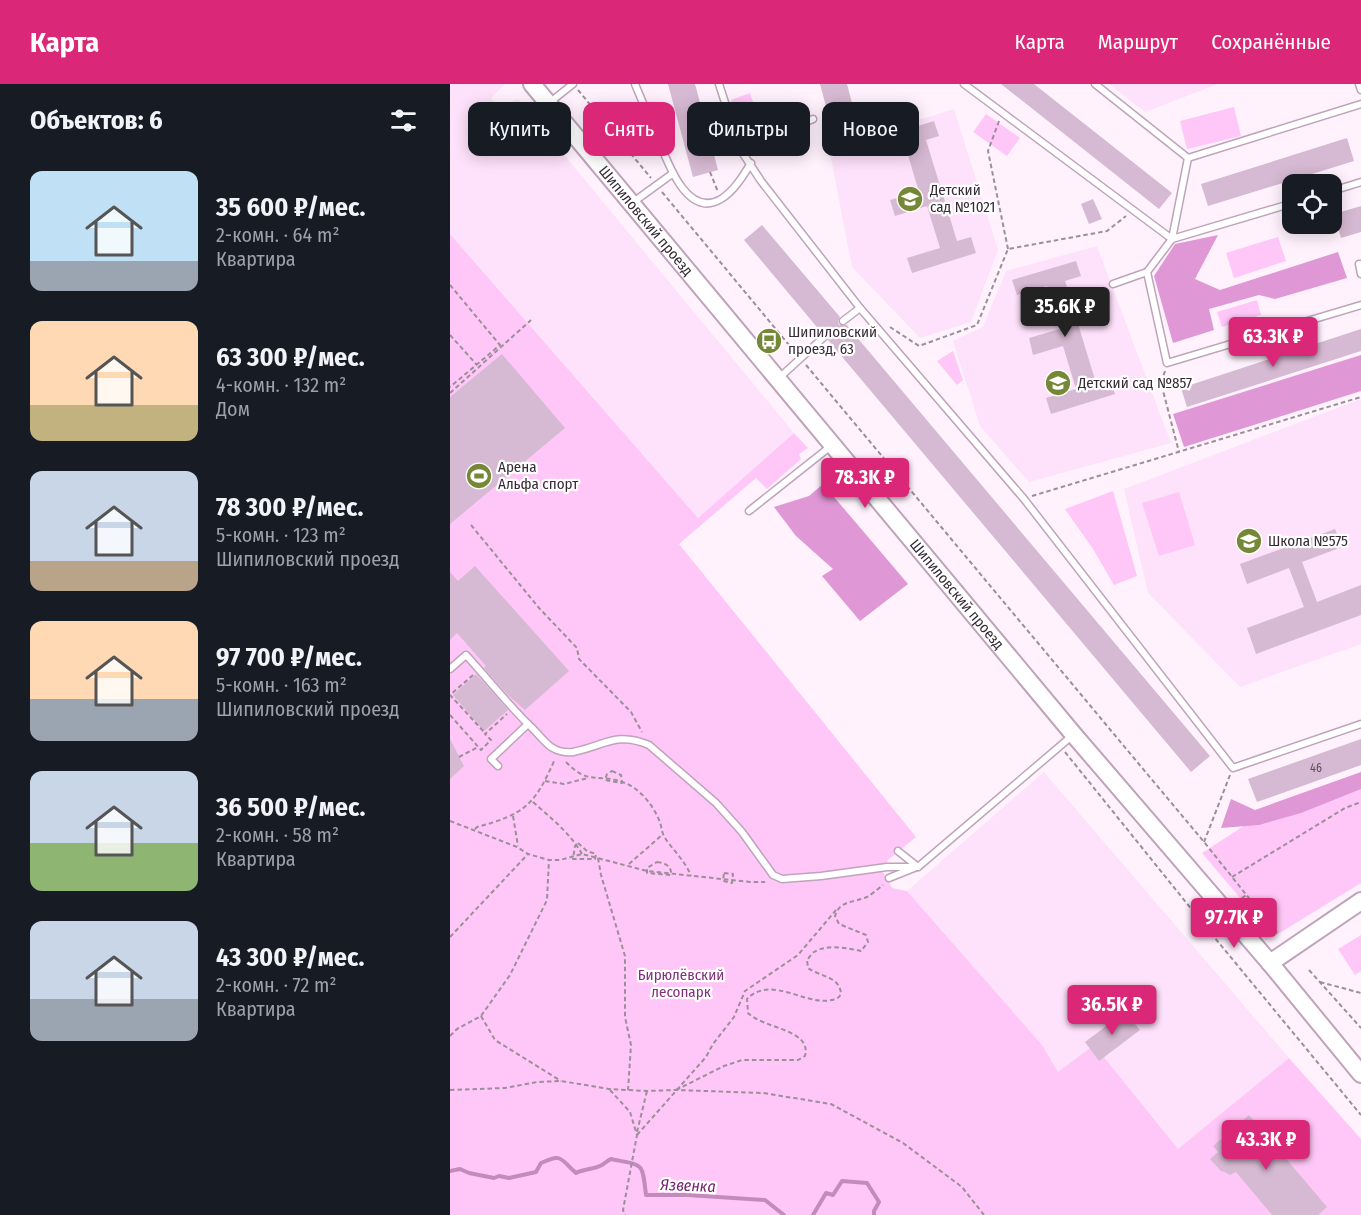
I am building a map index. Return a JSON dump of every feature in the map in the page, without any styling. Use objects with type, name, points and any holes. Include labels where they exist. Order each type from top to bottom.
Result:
[{"type":"main road","name":"Шипиловский проезд","points":[[532,84],[548,102]]},
{"type":"main road","name":"Шипиловский проезд","points":[[571,130],[1074,735],[1270,963],[1361,1074]]},
{"type":"main road","points":[[1270,963],[1361,901]]},
{"type":"lane","points":[[550,102],[573,84]]},
{"type":"lane","points":[[635,84],[672,174],[686,193],[697,201],[709,203],[720,199],[734,186],[751,163]]},
{"type":"lane","points":[[719,84],[725,102]]},
{"type":"lane","points":[[964,84],[1172,239]]},
{"type":"lane","points":[[1095,84],[1188,158]]},
{"type":"lane","points":[[1359,84],[1361,90]]},
{"type":"lane","points":[[1188,158],[1361,104]]},
{"type":"lane","points":[[746,156],[761,181],[860,308],[1024,499],[1233,768],[1361,724]]},
{"type":"lane","points":[[1113,284],[1148,272],[1172,239],[1188,158]]},
{"type":"lane","points":[[631,204],[672,174]]},
{"type":"lane","points":[[1342,188],[1361,183]]},
{"type":"lane","points":[[1172,239],[1282,206]]},
{"type":"lane","points":[[1361,264],[1359,264],[1361,274]]},
{"type":"lane","points":[[1148,272],[1167,363],[1361,305]]},
{"type":"lane","points":[[843,321],[860,308]]},
{"type":"lane","points":[[778,378],[825,336]]},
{"type":"lane","points":[[749,511],[834,444]]},
{"type":"lane","points":[[450,669],[466,655],[528,724],[557,750],[571,752],[622,738],[648,745],[716,803],[742,832],[773,875],[782,879],[887,867],[918,867]]},
{"type":"lane","points":[[498,766],[491,759],[528,724]]},
{"type":"lane","points":[[889,878],[918,867],[1074,735]]},
{"type":"lane","points":[[898,851],[918,867]]},
{"type":"path","points":[[573,84],[1204,842],[1277,933]]},
{"type":"path","points":[[890,327],[919,346],[977,325],[1008,249],[988,151],[1002,113]]},
{"type":"path","points":[[710,172],[720,199]]},
{"type":"path","points":[[1008,249],[1107,231],[1133,210]]},
{"type":"path","points":[[450,285],[500,345],[450,393]]},
{"type":"path","points":[[450,387],[531,320]]},
{"type":"path","points":[[450,335],[478,366]]},
{"type":"path","points":[[1167,363],[1161,384],[1179,452]]},
{"type":"path","points":[[1024,499],[1361,397]]},
{"type":"path","points":[[471,525],[539,608],[577,648],[579,659],[631,712],[648,745]]},
{"type":"path","points":[[450,715],[481,750],[491,740],[450,695],[479,670]]},
{"type":"path","points":[[485,734],[509,713]]},
{"type":"path","points":[[450,724],[454,720]]},
{"type":"path","points":[[459,757],[478,747]]},
{"type":"path","points":[[1060,747],[1361,1114]]},
{"type":"path","points":[[475,830],[477,827],[513,816],[532,802],[545,782],[556,758],[560,756],[575,772],[588,778]]},
{"type":"path","points":[[1204,842],[1233,768]]},
{"type":"path","points":[[605,778],[608,772],[616,772],[622,776],[622,782]]},
{"type":"path","points":[[545,782],[564,784],[588,778],[605,778],[604,780],[622,782],[639,791],[648,799],[660,822],[662,835],[691,876]]},
{"type":"path","points":[[532,802],[557,823],[577,844],[582,854]]},
{"type":"path","points":[[1232,877],[1345,808],[1361,802]]},
{"type":"path","points":[[513,816],[517,847]]},
{"type":"path","points":[[450,821],[517,847],[528,854],[549,860],[582,854],[647,871],[759,882],[782,879]]},
{"type":"path","points":[[628,866],[662,835]]},
{"type":"path","points":[[573,857],[577,844]]},
{"type":"path","points":[[577,844],[596,854],[625,956],[625,1017],[632,1045],[628,1090]]},
{"type":"path","points":[[450,938],[528,854]]},
{"type":"path","points":[[573,857],[573,859],[597,858]]},
{"type":"path","points":[[450,1036],[457,1029],[481,1017],[510,975],[547,900],[549,860]]},
{"type":"path","points":[[647,871],[646,868],[650,865],[662,863],[669,867],[672,873]]},
{"type":"path","points":[[723,879],[724,873],[733,874],[733,880]]},
{"type":"path","points":[[637,1135],[706,1057],[734,1017],[744,991],[798,955],[844,903],[868,896],[885,884],[889,878]]},
{"type":"path","points":[[1232,906],[1246,894]]},
{"type":"path","points":[[676,1090],[724,1066],[742,1060],[798,1060],[805,1056],[807,1048],[798,1035],[754,1019],[748,1013],[747,999],[754,991],[764,988],[827,1001],[839,998],[841,994],[836,981],[813,972],[808,968],[807,960],[814,952],[827,949],[844,948],[861,951],[868,942],[866,935],[839,924],[835,916],[838,908]]},
{"type":"path","points":[[1310,970],[1361,1027]]},
{"type":"path","points":[[1320,982],[1361,993]]},
{"type":"path","points":[[481,1017],[495,1040],[561,1081]]},
{"type":"path","points":[[450,1090],[505,1088],[537,1082],[561,1081],[609,1089],[763,1094],[831,1104],[912,1149],[962,1187],[984,1215]]},
{"type":"path","points":[[609,1089],[630,1112],[637,1135]]},
{"type":"path","points":[[625,1215],[622,1210],[629,1169],[647,1091]]},
{"type":"shaded area","points":[[450,84],[505,84],[491,98],[494,102],[468,102],[468,156],[565,156],[794,433],[698,518],[450,234]]},
{"type":"shaded area","points":[[1109,84],[1218,84],[1145,112]]},
{"type":"shaded area","name":"Детский сад №1021","points":[[954,109],[998,250],[971,322],[920,338],[852,267],[831,156],[919,156],[919,120]]},
{"type":"shaded area","points":[[1218,235],[1195,279],[1220,290],[1338,252],[1347,278],[1275,299],[1259,295],[1209,309],[1214,330],[1173,343],[1154,276],[1175,244]]},
{"type":"shaded area","name":"Детский сад №857","points":[[1097,246],[1171,443],[1029,482],[980,426],[953,341],[983,327],[1006,271]]},
{"type":"shaded area","points":[[1361,355],[1361,391],[1184,447],[1173,414]]},
{"type":"shaded area","name":"Школа №575","points":[[1361,399],[1361,644],[1240,687],[1148,593],[1124,489]]},
{"type":"shaded area","points":[[823,484],[908,584],[860,621],[822,576],[833,569],[796,536],[774,507],[809,496]]},
{"type":"shaded area","points":[[1044,772],[1289,1058],[1178,1150],[1094,1046],[1058,1073],[1042,1045],[907,891]]},
{"type":"shaded area","points":[[1361,772],[1361,789],[1301,813],[1259,825],[1221,828],[1231,799],[1255,810]]},
{"type":"green space","points":[[750,93],[753,102],[732,102],[731,100]]},
{"type":"green space","points":[[1234,107],[1241,136],[1187,149],[1180,121]]},
{"type":"green space","points":[[986,114],[1020,138],[1007,156],[973,132]]},
{"type":"green space","name":"Бирюлёвский лесопарк","points":[[450,234],[698,518],[794,433],[808,448],[799,454],[801,459],[767,489],[756,478],[679,544],[916,837],[888,860],[883,872],[892,888],[907,891],[1042,1045],[1058,1072],[1094,1045],[1178,1149],[1289,1058],[1361,1139],[1361,1215],[450,1215]]},
{"type":"green space","points":[[1278,237],[1286,261],[1234,278],[1226,253]]},
{"type":"green space","points":[[1257,300],[1261,315],[1222,327],[1217,312]]},
{"type":"green space","points":[[953,351],[963,380],[957,385],[937,361]]},
{"type":"green space","points":[[1113,491],[1137,576],[1114,585],[1093,549],[1065,509]]},
{"type":"green space","points":[[1179,492],[1195,545],[1159,556],[1142,503]]},
{"type":"green space","points":[[1361,780],[1361,883],[1273,937],[1202,853],[1250,822]]},
{"type":"green space","points":[[1361,935],[1361,971],[1355,975],[1338,949]]},
{"type":"building","points":[[668,84],[695,84],[700,102],[687,102],[687,155],[675,102],[673,102]]},
{"type":"building","points":[[820,84],[847,84],[852,102],[825,102]]},
{"type":"building","points":[[1001,84],[1034,84],[1172,193],[1159,209]]},
{"type":"building","points":[[934,121],[939,136],[926,140],[957,241],[971,237],[976,253],[912,273],[907,258],[940,248],[927,206],[895,216],[890,200],[919,192],[908,156],[919,156],[919,126]]},
{"type":"building","points":[[1347,138],[1354,161],[1312,174],[1282,174],[1282,183],[1208,206],[1201,184]]},
{"type":"building","points":[[687,156],[714,156],[718,170],[693,177]]},
{"type":"building","points":[[1093,199],[1102,219],[1089,224],[1081,204]]},
{"type":"building","points":[[1361,206],[1361,232],[1341,238],[1342,212]]},
{"type":"building","points":[[762,225],[840,317],[839,325],[847,325],[1210,756],[1191,772],[828,340],[829,333],[821,332],[744,240]]},
{"type":"building","points":[[1076,261],[1081,276],[1065,281],[1096,383],[1110,379],[1115,394],[1051,414],[1046,398],[1076,389],[1063,346],[1033,355],[1029,338],[1060,329],[1047,286],[1017,295],[1012,280]]},
{"type":"building","points":[[1361,329],[1361,351],[1187,407],[1181,388]]},
{"type":"building","name":"Арена Альфа спорт","points":[[502,354],[565,428],[450,524],[450,397]]},
{"type":"building","points":[[1335,529],[1342,547],[1302,562],[1317,602],[1361,585],[1361,615],[1256,654],[1247,628],[1304,607],[1289,568],[1247,584],[1240,564]]},
{"type":"building","points":[[475,566],[569,671],[525,710],[484,668],[486,666],[457,633],[450,640],[450,572],[458,581]]},
{"type":"building","points":[[476,674],[508,710],[484,731],[453,695]]},
{"type":"building","points":[[450,739],[464,766],[450,779]]},
{"type":"building","points":[[1361,739],[1361,765],[1257,802],[1248,779]]},
{"type":"building","points":[[1125,1012],[1140,1030],[1099,1061],[1085,1042]]},
{"type":"building","points":[[1249,1115],[1327,1207],[1318,1215],[1272,1215],[1236,1172],[1230,1175],[1222,1172],[1210,1159],[1218,1152],[1213,1146]]},
{"type":"waterway","name":"Язвенка","points":[[450,1171],[460,1169],[494,1178],[499,1176],[509,1178],[536,1172],[541,1163],[554,1158],[564,1161],[576,1173],[599,1166],[611,1159],[639,1167],[642,1171],[646,1195],[765,1200],[784,1215]]},
{"type":"waterway","name":"Язвенка","points":[[813,1215],[826,1193],[833,1195],[842,1181],[867,1183],[879,1202],[874,1215]]},
{"type":"place","name":"Детский сад №1021","points":[[910,199]]},
{"type":"place","name":"Шипиловский проезд, 63","points":[[769,341]]},
{"type":"place","name":"Детский сад №857","points":[[1058,383]]},
{"type":"place","name":"Арена Альфа спорт","points":[[479,476]]},
{"type":"place","name":"Школа №575","points":[[1249,541]]}]
